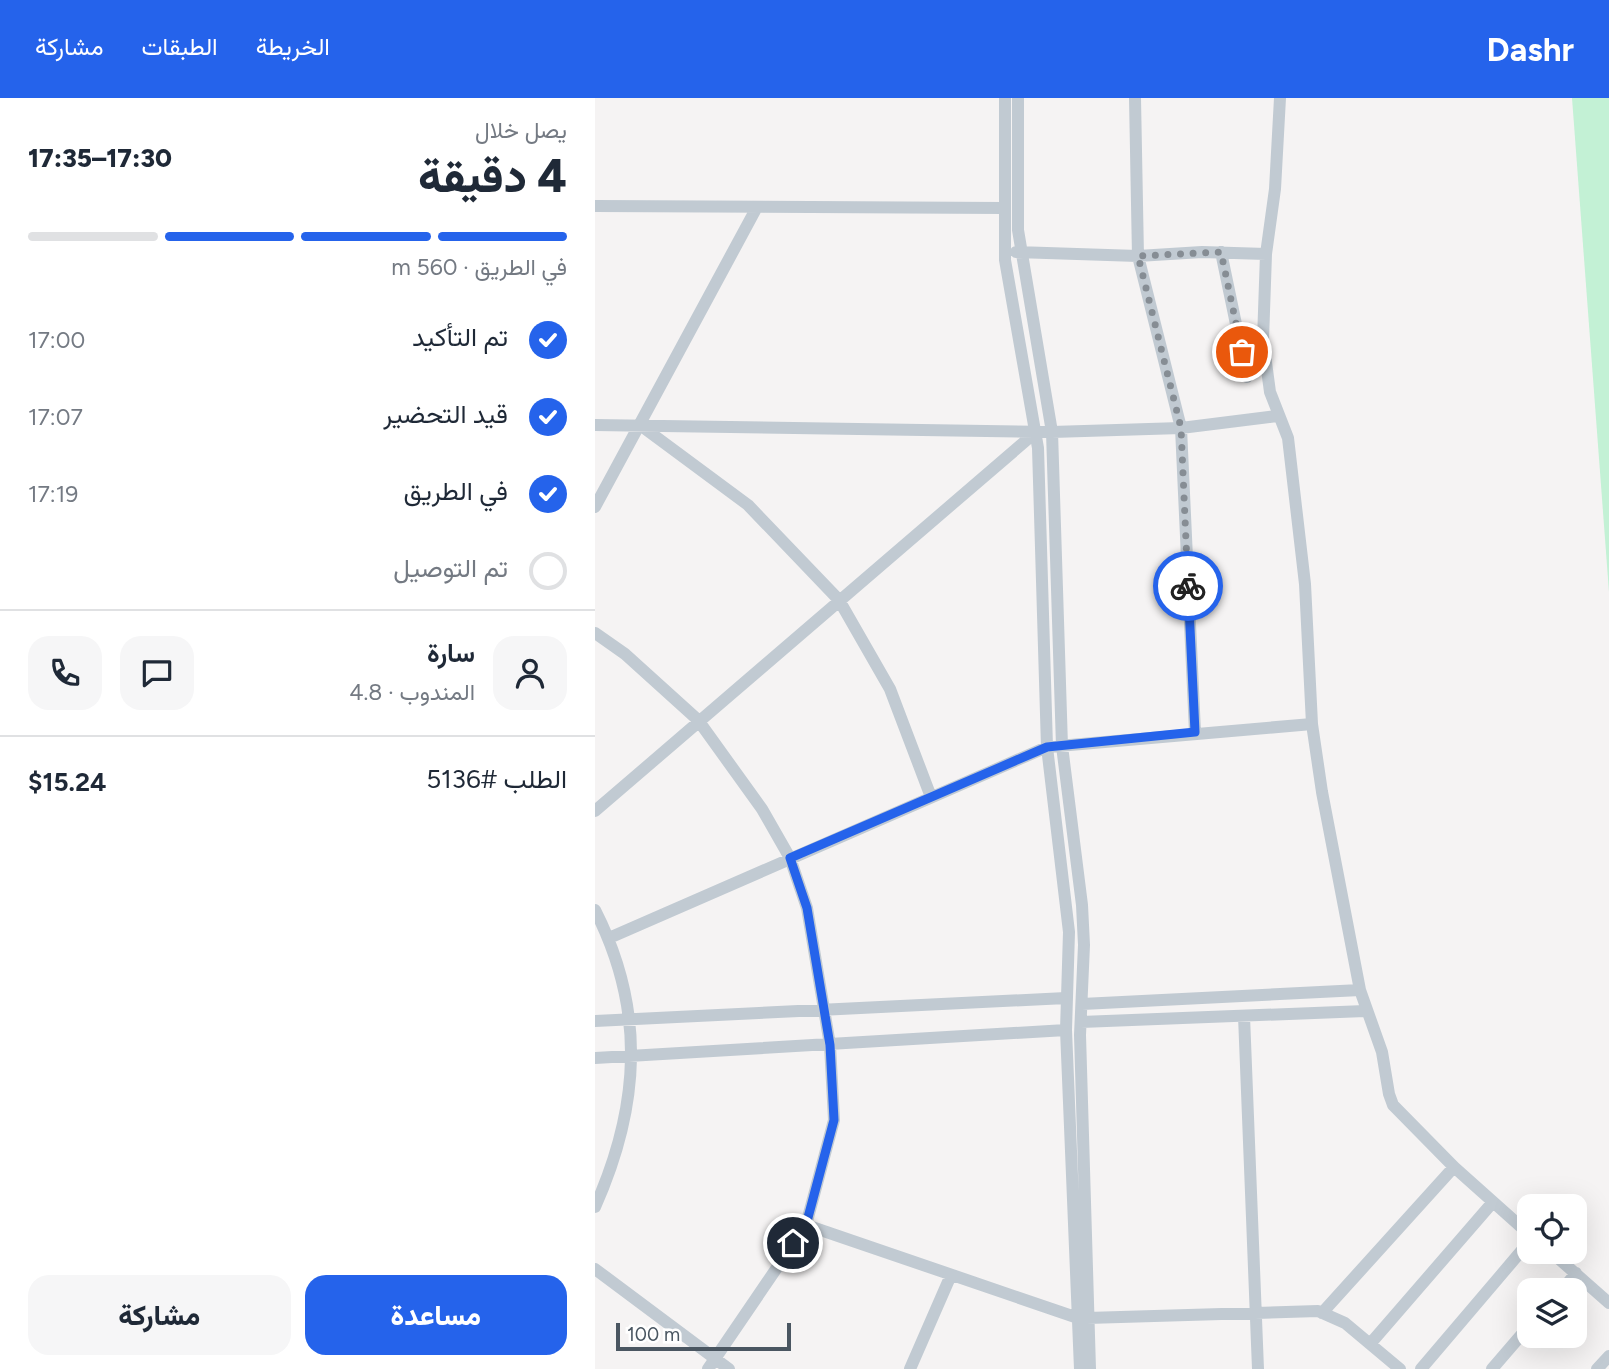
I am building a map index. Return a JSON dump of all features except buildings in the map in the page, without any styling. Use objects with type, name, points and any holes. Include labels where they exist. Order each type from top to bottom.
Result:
[{"type":"street","points":[[1005,98],[1005,252],[1036,432],[1042,510],[1047,747],[1067,899],[1066,1030],[1082,1318],[1090,1369]]},
{"type":"street","points":[[1018,98],[1020,252],[1052,432],[1062,746],[1082,905],[1080,1369]]},
{"type":"street","points":[[1135,98],[1138,256],[1181,428],[1195,732]]},
{"type":"street","points":[[1280,98],[1266,254],[1263,340],[1270,392],[1277,416],[1288,438],[1303,571],[1312,724],[1360,990],[1365,1011],[1382,1052],[1389,1094],[1394,1105],[1454,1167],[1517,1223]]},
{"type":"street","points":[[595,206],[1004,208]]},
{"type":"street","points":[[595,507],[757,207]]},
{"type":"street","points":[[1005,252],[1138,256],[1221,252],[1266,254]]},
{"type":"street","points":[[1221,252],[1247,377]]},
{"type":"street","points":[[595,425],[1052,432],[1181,428],[1277,416]]},
{"type":"street","points":[[640,425],[748,505],[839,600],[890,689],[931,797]]},
{"type":"street","points":[[595,811],[1036,432]]},
{"type":"street","points":[[595,633],[625,654],[698,720],[762,809],[790,858],[807,908],[830,1045],[834,1120],[806,1225],[712,1364]]},
{"type":"street","points":[[609,938],[1047,747],[1195,732],[1312,724]]},
{"type":"street","points":[[595,910],[609,938],[622,978],[630,1019],[632,1057],[628,1110],[615,1160],[595,1207]]},
{"type":"street","points":[[1082,1004],[1360,990]]},
{"type":"street","points":[[595,1021],[1066,998]]},
{"type":"street","points":[[1081,1023],[1365,1011]]},
{"type":"street","points":[[1244,1016],[1258,1369]]},
{"type":"street","points":[[595,1058],[1066,1030]]},
{"type":"street","points":[[1322,1313],[1454,1167]]},
{"type":"street","points":[[1370,1344],[1493,1202]]},
{"type":"street","points":[[806,1225],[1082,1318],[1322,1313],[1345,1323],[1400,1369]]},
{"type":"street","points":[[1421,1369],[1517,1256]]},
{"type":"street","points":[[1565,1264],[1609,1303]]},
{"type":"street","points":[[595,1269],[712,1364],[729,1369]]},
{"type":"street","points":[[1572,1278],[1576,1273]]},
{"type":"street","points":[[910,1369],[951,1275]]},
{"type":"street","points":[[1492,1369],[1517,1340]]},
{"type":"street","points":[[1597,1369],[1609,1356]]},
{"type":"green space","points":[[1572,98],[1609,98],[1609,592]]},
{"type":"way so far","points":[[1188,586],[1181,428],[1138,256],[1221,252],[1242,352]]},
{"type":"route","points":[[793,1243],[806,1225],[834,1120],[830,1045],[807,908],[790,858],[1047,747],[1195,732],[1188,586]]}]
